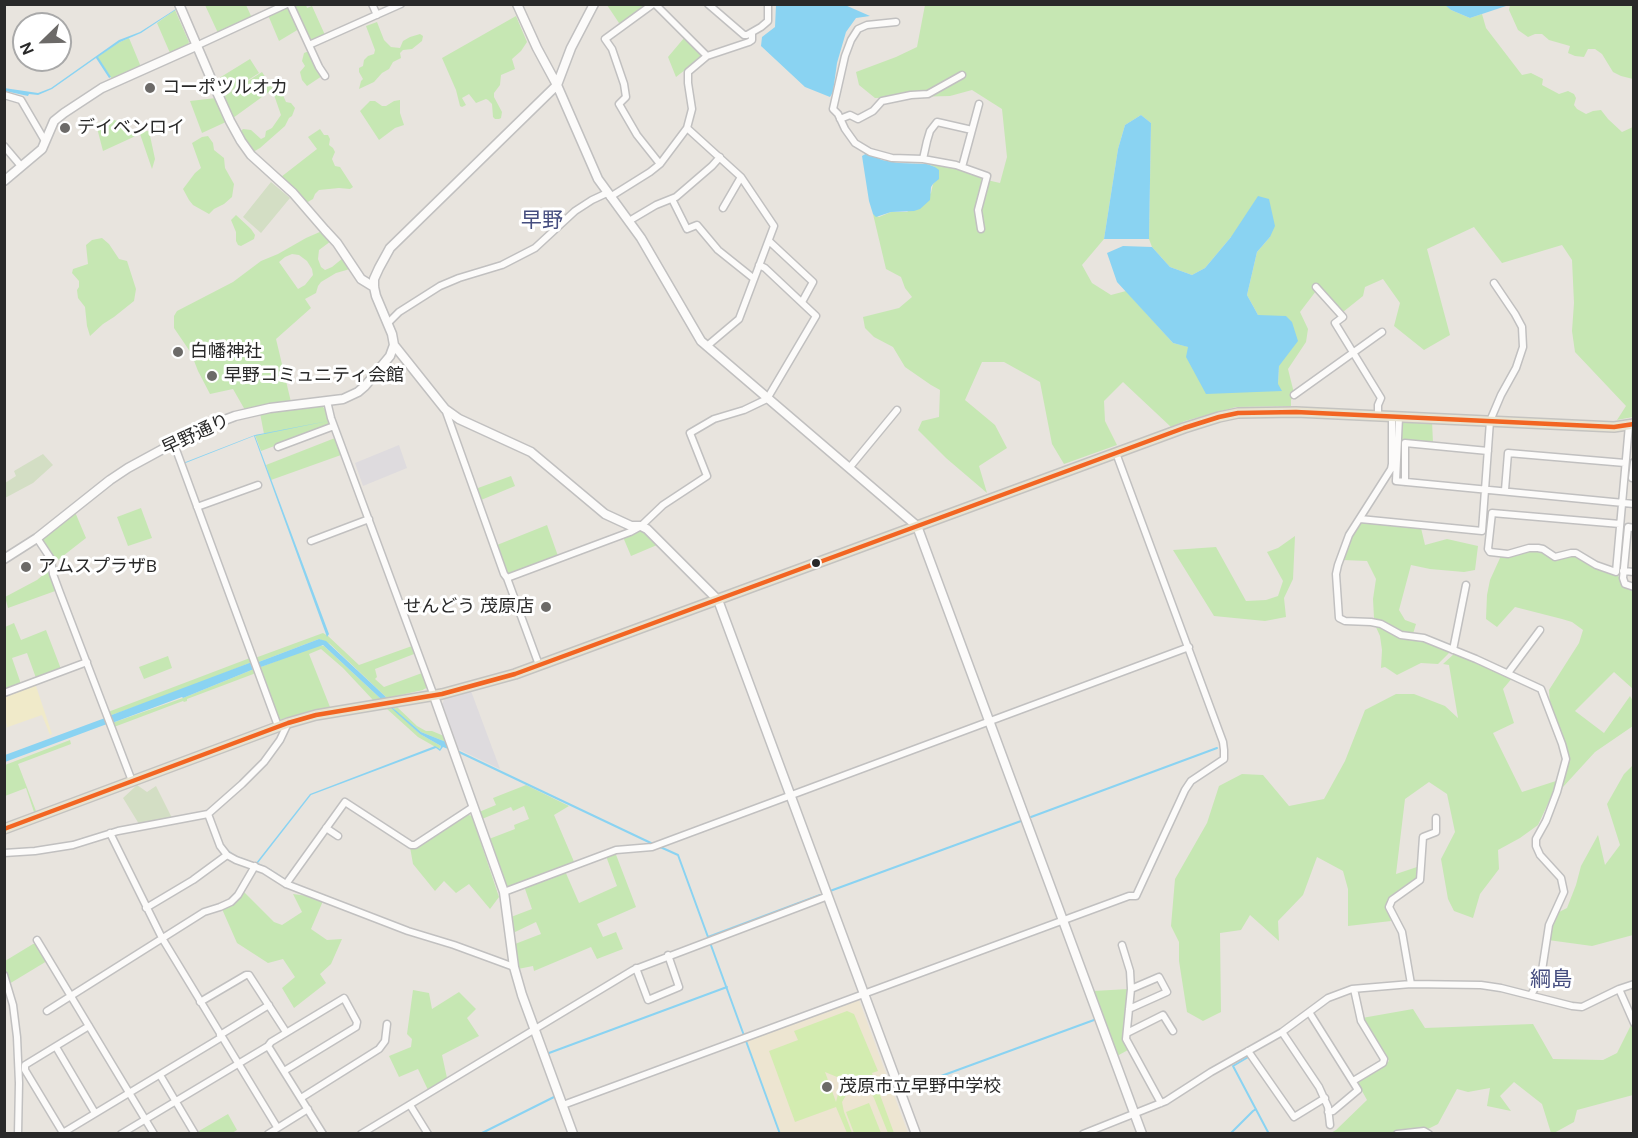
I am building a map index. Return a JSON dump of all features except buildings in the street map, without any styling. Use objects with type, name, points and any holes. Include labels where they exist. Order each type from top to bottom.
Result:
[{"type":"main road","points":[[4,830],[283,724],[316,715],[434,696],[539,665],[1219,417],[1238,413],[1296,412],[1631,425]]},
{"type":"street","points":[[179,4],[230,121],[251,154],[293,193],[337,243],[361,279],[374,287]]},
{"type":"street","points":[[4,181],[42,149],[54,121],[102,88],[289,4],[325,76]]},
{"type":"street","points":[[372,4],[376,15]]},
{"type":"street","points":[[309,45],[401,4]]},
{"type":"street","points":[[517,4],[557,85],[598,179],[629,221],[696,334],[706,346],[767,399],[918,526],[1142,1134]]},
{"type":"street","points":[[594,4],[576,38],[557,85],[390,248],[374,279],[376,296],[388,323],[394,345],[445,409],[459,419],[531,452],[605,514],[631,526],[647,529],[718,600],[916,1134]]},
{"type":"street","points":[[660,164],[637,135],[619,104],[626,97],[624,84],[612,49],[605,39],[654,4],[707,56]]},
{"type":"street","points":[[708,4],[744,35],[752,34],[768,21],[766,6]]},
{"type":"street","points":[[896,22],[858,29],[845,56],[833,109],[855,143],[870,152],[892,158],[923,159],[962,167],[987,176],[978,210],[981,229]]},
{"type":"street","points":[[388,323],[399,312],[440,286],[502,265],[535,248],[575,211],[592,200],[608,195],[650,172],[660,164],[687,128],[692,109],[688,72],[707,56],[749,42],[752,40],[752,34]]},
{"type":"street","points":[[840,119],[850,115],[858,120],[873,111],[882,101],[927,94],[962,75]]},
{"type":"street","points":[[4,95],[21,100],[45,141]]},
{"type":"street","points":[[962,167],[979,104]]},
{"type":"street","points":[[923,159],[930,131],[937,122],[972,130]]},
{"type":"street","points":[[687,128],[741,177],[774,226],[739,319],[706,346]]},
{"type":"street","points":[[4,146],[21,166]]},
{"type":"street","points":[[629,221],[656,205],[672,199],[720,157]]},
{"type":"street","points":[[723,208],[741,177]]},
{"type":"street","points":[[672,199],[687,229],[697,225],[724,256],[753,278]]},
{"type":"street","points":[[769,242],[813,282],[802,302]]},
{"type":"street","points":[[507,578],[630,532],[663,505],[707,476],[690,433],[714,419],[744,410],[767,399],[816,316],[759,265]]},
{"type":"street","points":[[1360,519],[1482,531],[1490,421],[1522,355],[1524,338],[1519,320],[1494,283]]},
{"type":"street","points":[[1316,287],[1343,317],[1335,323],[1380,398],[1378,415]]},
{"type":"street","points":[[1293,395],[1382,332]]},
{"type":"street","name":"早野通り","points":[[6,556],[38,538],[128,468],[196,431],[234,416],[270,408],[343,399],[358,392],[390,356],[394,345]]},
{"type":"street","points":[[327,401],[334,426],[504,892],[514,967],[573,1134]]},
{"type":"street","points":[[445,409],[539,665]]},
{"type":"street","points":[[850,467],[897,410]]},
{"type":"street","points":[[1396,417],[1396,481],[1634,504]]},
{"type":"street","points":[[1396,417],[1392,464],[1384,482],[1349,536],[1338,565],[1336,574],[1339,618],[1345,621],[1381,624],[1401,635],[1424,638],[1541,689],[1566,759],[1557,792],[1535,842],[1540,855],[1561,878],[1564,892],[1549,925],[1541,977],[1531,995]]},
{"type":"street","points":[[1620,524],[1492,513],[1488,549],[1490,552],[1508,554],[1538,548],[1555,557],[1576,553],[1596,565],[1616,572],[1622,502],[1625,464],[1631,425]]},
{"type":"street","points":[[278,447],[334,426]]},
{"type":"street","points":[[1405,482],[1405,443],[1488,451]]},
{"type":"street","points":[[4,853],[35,851],[73,844],[110,833],[208,814],[264,762],[280,740],[283,724],[257,670],[174,444]]},
{"type":"street","points":[[563,1106],[1129,896],[1136,896],[1185,790],[1191,781],[1224,759],[1223,742],[1116,453]]},
{"type":"street","points":[[1505,490],[1508,453],[1625,464]]},
{"type":"street","points":[[1634,462],[1632,478],[1634,478]]},
{"type":"street","points":[[197,507],[258,485]]},
{"type":"street","points":[[311,541],[369,519]]},
{"type":"street","points":[[1634,528],[1628,527],[1623,571],[1625,584],[1634,587]]},
{"type":"street","points":[[38,538],[51,559],[53,574],[132,781]]},
{"type":"street","points":[[1623,571],[1634,572]]},
{"type":"street","points":[[1453,650],[1466,585]]},
{"type":"street","points":[[1508,673],[1540,630]]},
{"type":"street","points":[[504,892],[613,851],[652,847],[1189,647]]},
{"type":"street","points":[[4,693],[87,662]]},
{"type":"street","points":[[286,884],[345,802],[411,845],[415,845],[473,807]]},
{"type":"street","points":[[208,814],[220,846],[227,855],[236,860],[255,866],[286,884],[408,931],[514,967]]},
{"type":"street","points":[[1411,984],[1402,932],[1390,910],[1390,904],[1406,888],[1420,880],[1422,837],[1436,832],[1436,818]]},
{"type":"street","points":[[326,828],[338,836]]},
{"type":"street","points":[[110,833],[162,938],[278,1127]]},
{"type":"street","points":[[146,908],[193,880],[227,855]]},
{"type":"street","points":[[47,1011],[204,912],[220,908],[231,902],[238,895],[255,866]]},
{"type":"street","points":[[361,1134],[636,968],[828,896]]},
{"type":"street","points":[[37,940],[154,1134]]},
{"type":"street","points":[[1122,945],[1130,971],[1131,989],[1126,1039],[1161,1103]]},
{"type":"street","points":[[636,968],[648,1000],[658,996],[679,987],[668,955]]},
{"type":"street","points":[[4,975],[13,1005],[17,1037],[18,1134]]},
{"type":"street","points":[[200,1002],[249,975],[286,1032]]},
{"type":"street","points":[[1129,1009],[1167,992],[1159,977],[1131,989]]},
{"type":"street","points":[[1083,1134],[1161,1103],[1282,1032],[1328,999],[1354,989],[1411,984],[1481,985],[1501,987],[1582,1007],[1634,984]]},
{"type":"street","points":[[1353,1081],[1383,1063],[1384,1059],[1361,1021],[1354,989]]},
{"type":"street","points":[[1619,989],[1634,1023]]},
{"type":"street","points":[[121,1134],[344,998],[357,1022],[356,1026],[284,1071]]},
{"type":"street","points":[[88,1026],[25,1065],[25,1070],[62,1133],[160,1075],[269,1005]]},
{"type":"street","points":[[1309,1012],[1358,1090],[1333,1111],[1328,1112]]},
{"type":"street","points":[[1127,1033],[1163,1015],[1173,1031]]},
{"type":"street","points":[[301,1098],[379,1049],[385,1041],[387,1024]]},
{"type":"street","points":[[1282,1032],[1325,1098],[1330,1125]]},
{"type":"street","points":[[268,1046],[323,1134]]},
{"type":"street","points":[[56,1047],[95,1113]]},
{"type":"street","points":[[1248,1051],[1294,1117],[1325,1098]]},
{"type":"street","points":[[160,1075],[195,1134]]},
{"type":"street","points":[[410,1105],[428,1134]]},
{"type":"street","points":[[268,1134],[308,1109]]},
{"type":"street","points":[[1397,1134],[1424,1131],[1429,1134]]},
{"type":"shaded area","points":[[399,445],[407,468],[363,486],[355,463]]},
{"type":"shaded area","points":[[471,691],[500,769],[458,749],[442,705],[445,697]]},
{"type":"shaded area","name":"茂原市立早野中学校","points":[[859,1000],[908,1133],[780,1133],[746,1040]]},
{"type":"green space","points":[[1445,4],[1451,10],[1470,18],[1482,14],[1486,28],[1522,75],[1531,73],[1543,79],[1542,85],[1559,94],[1568,91],[1574,94],[1576,98],[1574,105],[1577,109],[1586,114],[1601,110],[1622,132],[1633,127],[1633,417],[1617,420],[1626,406],[1575,352],[1572,331],[1574,303],[1572,260],[1562,245],[1502,263],[1474,227],[1427,249],[1450,335],[1424,350],[1394,326],[1400,303],[1383,279],[1365,287],[1363,296],[1338,316],[1316,291],[1300,312],[1308,329],[1306,342],[1288,369],[1295,392],[1291,406],[1236,407],[1171,427],[1123,382],[1104,401],[1105,421],[1117,445],[1064,464],[1052,444],[1040,382],[1004,362],[982,362],[965,400],[995,425],[1007,448],[979,466],[987,493],[918,430],[922,421],[939,417],[940,390],[905,367],[893,347],[874,337],[865,328],[863,317],[899,308],[912,297],[901,277],[886,269],[873,214],[879,217],[891,212],[907,212],[931,193],[936,181],[935,167],[927,164],[956,166],[982,178],[975,211],[978,231],[984,230],[981,210],[987,180],[1000,183],[1007,157],[1002,109],[972,90],[950,96],[875,98],[859,85],[856,72],[917,47],[925,5]],"holes":[[[1141,115],[1151,123],[1149,239],[1152,247],[1170,267],[1192,275],[1205,268],[1231,237],[1270,237],[1257,252],[1247,295],[1258,315],[1279,366],[1278,384],[1189,347],[1173,343],[1126,291],[1111,295],[1092,283],[1082,265],[1104,239],[1118,149],[1125,125]]]},
{"type":"green space","points":[[205,5],[246,5],[252,18],[218,33]]},
{"type":"green space","points":[[293,5],[306,5],[307,8],[312,6],[325,35],[312,41],[309,40]]},
{"type":"green space","points":[[607,5],[651,5],[621,26]]},
{"type":"green space","points":[[1510,5],[1633,5],[1633,79],[1613,72],[1602,54],[1595,49],[1588,49],[1584,57],[1575,56],[1568,53],[1570,46],[1549,40],[1542,34],[1528,37],[1518,30],[1509,10]]},
{"type":"green space","points":[[287,7],[290,8],[299,29],[279,41],[268,15]]},
{"type":"green space","points":[[175,10],[189,42],[187,46],[170,53],[157,23]]},
{"type":"green space","points":[[516,16],[527,42],[512,59],[515,69],[501,75],[500,85],[494,93],[502,112],[501,118],[493,117],[492,104],[488,100],[476,103],[469,94],[462,98],[466,105],[460,106],[456,90],[442,58]]},
{"type":"green space","points":[[377,22],[384,40],[391,47],[400,48],[403,41],[420,34],[423,36],[422,41],[412,49],[403,50],[400,53],[401,58],[393,62],[389,69],[374,82],[359,89],[363,79],[359,68],[363,66],[368,56],[374,54],[375,50],[366,26]]},
{"type":"green space","points":[[129,38],[141,67],[112,79],[97,57]]},
{"type":"green space","points":[[684,38],[687,38],[704,55],[676,77],[668,57]]},
{"type":"green space","points":[[309,51],[322,76],[307,86],[300,72],[305,66],[302,61],[304,53]]},
{"type":"green space","points":[[250,59],[259,73],[223,96],[216,80]]},
{"type":"green space","points":[[262,72],[273,89],[233,118],[223,97]]},
{"type":"green space","points":[[278,90],[286,102],[291,103],[295,108],[292,116],[285,126],[253,152],[240,132],[243,129],[251,130],[261,139],[265,137],[266,131],[272,128],[281,115],[273,92]]},
{"type":"green space","points":[[216,98],[228,121],[202,133],[190,101]]},
{"type":"green space","points":[[400,100],[400,113],[404,125],[395,128],[379,140],[360,111],[370,101],[386,106]]},
{"type":"green space","points":[[107,118],[121,122],[130,132],[149,131],[155,159],[152,169],[140,134],[103,151],[96,124]]},
{"type":"green space","points":[[320,129],[330,139],[329,145],[335,152],[332,159],[335,166],[340,167],[353,187],[319,190],[313,199],[306,203],[281,177],[317,149],[308,137]]},
{"type":"green space","points":[[208,136],[213,143],[214,150],[224,158],[225,168],[234,184],[232,197],[209,214],[193,205],[183,189],[201,168],[192,143]]},
{"type":"green space","points":[[271,182],[290,198],[261,233],[243,217]]},
{"type":"green space","points":[[236,215],[255,235],[254,239],[241,246],[236,241],[236,232],[231,220]]},
{"type":"green space","points":[[322,231],[331,241],[319,250],[318,259],[325,270],[343,258],[350,269],[336,273],[321,282],[316,293],[305,299],[311,308],[276,339],[291,402],[245,410],[233,389],[210,394],[191,353],[174,328],[174,316],[177,311],[233,282],[261,261]],"holes":[[[292,254],[299,255],[307,261],[313,275],[305,285],[298,289],[279,262]]]},
{"type":"green space","points":[[102,238],[119,259],[127,261],[136,289],[134,301],[90,336],[85,307],[78,298],[79,281],[72,273],[73,269],[88,264],[86,245],[92,240]]},
{"type":"green space","points":[[321,405],[326,410],[328,422],[331,425],[261,451],[255,435],[264,434],[260,413]]},
{"type":"green space","points":[[1405,420],[1432,421],[1433,443],[1402,441],[1401,424]]},
{"type":"green space","points":[[335,438],[341,455],[271,480],[266,465]]},
{"type":"green space","points":[[43,454],[53,465],[33,483],[5,498],[5,483],[16,476],[14,471]]},
{"type":"green space","points":[[511,476],[515,486],[481,500],[478,488]]},
{"type":"green space","points":[[141,508],[152,538],[128,546],[117,517]]},
{"type":"green space","points":[[75,512],[86,538],[54,563],[40,539]]},
{"type":"green space","points":[[1359,523],[1421,528],[1425,545],[1447,539],[1478,546],[1475,570],[1464,572],[1411,565],[1399,610],[1405,620],[1416,624],[1413,634],[1393,629],[1374,618],[1373,599],[1376,579],[1367,561],[1343,560],[1354,531]]},
{"type":"green space","points":[[547,525],[558,556],[509,575],[506,573],[497,545]]},
{"type":"green space","points":[[644,531],[657,545],[631,556],[623,537]]},
{"type":"green space","points":[[1295,536],[1293,579],[1284,598],[1286,617],[1265,621],[1214,616],[1173,550],[1216,547],[1246,601],[1266,600],[1278,596],[1283,581],[1267,552],[1278,548]]},
{"type":"green space","points":[[1533,549],[1542,551],[1548,556],[1576,555],[1618,576],[1633,589],[1633,689],[1614,672],[1575,711],[1604,733],[1630,696],[1633,701],[1633,726],[1595,752],[1563,787],[1561,785],[1567,760],[1550,706],[1549,690],[1579,643],[1583,630],[1572,622],[1515,607],[1497,627],[1486,619],[1490,580],[1500,555]]},
{"type":"green space","points":[[51,568],[58,590],[8,608],[5,597],[37,580]]},
{"type":"green space","points":[[14,623],[21,640],[46,630],[61,669],[36,678],[27,653],[12,658],[21,684],[5,690],[5,627]]},
{"type":"green space","points":[[1375,625],[1392,634],[1424,640],[1448,650],[1449,653],[1438,664],[1421,663],[1397,675],[1385,667],[1381,668],[1382,650],[1380,636]]},
{"type":"green space","points":[[323,633],[359,665],[412,646],[414,654],[375,669],[377,677],[375,679],[384,687],[422,673],[427,688],[387,698],[330,644],[319,639],[256,663],[255,658]]},
{"type":"green space","points":[[319,645],[324,646],[381,699],[373,700],[343,668],[321,649],[309,654],[330,707],[279,720],[258,668]]},
{"type":"green space","points":[[1455,653],[1513,677],[1503,689],[1514,723],[1493,733],[1522,792],[1559,780],[1538,825],[1498,850],[1499,869],[1480,894],[1473,918],[1454,911],[1448,899],[1441,859],[1455,832],[1447,794],[1429,782],[1405,799],[1396,874],[1420,866],[1418,878],[1387,908],[1391,921],[1348,926],[1348,889],[1343,871],[1317,857],[1303,895],[1278,921],[1279,941],[1250,915],[1241,930],[1220,933],[1221,1012],[1203,1021],[1187,1012],[1179,961],[1179,942],[1171,926],[1175,879],[1207,823],[1219,786],[1242,774],[1263,775],[1289,806],[1324,799],[1345,761],[1365,710],[1396,694],[1414,694],[1445,706],[1458,718],[1449,665],[1443,664]]},
{"type":"green space","points":[[168,656],[172,668],[144,679],[139,667]]},
{"type":"green space","points":[[250,658],[252,662],[109,716],[108,712]]},
{"type":"green space","points":[[254,669],[256,673],[187,699],[187,701],[114,727],[112,723],[183,698]]},
{"type":"green space","points":[[397,707],[417,726],[444,736],[446,742],[421,732],[397,712],[420,734],[441,746],[439,749],[418,737],[387,709],[391,708],[396,711],[393,708]]},
{"type":"green space","points":[[70,740],[71,744],[18,764],[36,811],[34,812],[26,788],[5,796],[5,765]]},
{"type":"green space","points":[[1633,765],[1633,935],[1592,946],[1548,940],[1555,914],[1567,908],[1581,866],[1598,835],[1605,865],[1620,845],[1607,804],[1624,774]]},
{"type":"green space","points":[[137,785],[147,792],[156,786],[172,818],[139,824],[123,798]]},
{"type":"green space","points":[[526,785],[569,806],[554,815],[575,864],[511,888],[507,887],[489,839],[515,829],[514,825],[529,819],[524,806],[513,811],[511,807],[482,819],[479,812],[496,805],[493,798]]},
{"type":"green space","points":[[466,814],[472,816],[499,897],[490,909],[469,884],[456,893],[444,881],[435,891],[413,864],[410,847]]},
{"type":"green space","points":[[615,852],[636,907],[597,924],[603,937],[616,932],[623,949],[597,959],[591,947],[534,971],[533,966],[518,969],[515,944],[541,934],[536,922],[513,933],[511,917],[532,909],[524,886],[565,871],[579,903],[617,886],[606,856]]},
{"type":"green space","points":[[243,891],[274,922],[282,925],[302,912],[293,894],[323,901],[311,929],[327,940],[342,939],[331,964],[320,974],[326,983],[294,1008],[282,988],[295,977],[283,959],[268,963],[237,943],[222,909]]},
{"type":"green space","points":[[33,944],[37,944],[47,961],[9,984],[5,972],[5,961]]},
{"type":"green space","points":[[1129,989],[1125,1043],[1128,1050],[1117,1056],[1093,991]]},
{"type":"green space","points":[[413,990],[429,993],[432,1009],[459,992],[476,1009],[467,1018],[479,1036],[442,1055],[447,1078],[428,1090],[418,1069],[399,1077],[389,1056],[411,1047],[412,1039],[407,1034]]},
{"type":"green space","points":[[1413,1009],[1425,1028],[1533,1024],[1553,1059],[1603,1060],[1617,1053],[1632,1023],[1633,1095],[1577,1110],[1574,1122],[1551,1133],[1542,1104],[1514,1082],[1500,1096],[1511,1111],[1487,1106],[1490,1088],[1468,1092],[1457,1089],[1438,1124],[1428,1129],[1390,1134],[1329,1134],[1367,1100],[1357,1082],[1389,1061],[1362,1018]]},
{"type":"green space","points":[[847,1011],[854,1014],[878,1071],[872,1073],[894,1133],[888,1133],[870,1092],[861,1088],[848,1092],[842,1102],[852,1133],[847,1133],[836,1107],[795,1122],[769,1051],[798,1040],[794,1031]],"holes":[[[825,1072],[837,1077],[866,1075],[869,1081],[856,1080],[843,1085],[836,1102]]]},
{"type":"green space","points":[[869,1103],[881,1133],[854,1133],[846,1112]]},
{"type":"green space","points":[[228,1114],[237,1130],[232,1133],[199,1133],[199,1131]]},
{"type":"sand","points":[[35,683],[52,734],[50,735],[42,715],[5,728],[7,726],[5,694]]},
{"type":"water","points":[[182,5],[141,33],[120,42],[98,57],[111,77],[109,78],[96,58],[52,89],[38,95],[29,94],[28,96],[5,91],[4,88],[38,93],[51,88],[119,40],[140,32]]},
{"type":"water","points":[[776,5],[845,5],[870,16],[856,18],[846,32],[830,97],[805,87],[761,46],[762,37],[775,27]]},
{"type":"water","points":[[1445,5],[1509,5],[1470,18]]},
{"type":"water","points":[[1141,115],[1151,123],[1149,239],[1104,239],[1118,149],[1125,125]]},
{"type":"water","points":[[867,153],[882,160],[927,164],[935,167],[939,170],[939,179],[931,187],[930,200],[914,211],[891,212],[876,217],[869,201],[862,156]]},
{"type":"water","points":[[1258,196],[1269,199],[1275,226],[1270,237],[1257,252],[1247,295],[1258,315],[1286,316],[1292,322],[1298,341],[1279,366],[1278,384],[1282,391],[1206,394],[1186,357],[1188,347],[1173,343],[1117,282],[1107,253],[1123,246],[1152,247],[1170,267],[1192,275],[1205,268],[1231,237]]},
{"type":"water","points":[[328,421],[255,436],[329,634],[327,637],[254,436],[183,463],[255,435]]},
{"type":"water","points":[[319,639],[326,641],[387,698],[381,699],[323,645],[258,668],[256,663]]},
{"type":"water","points":[[252,662],[254,669],[183,698],[112,723],[109,716]]},
{"type":"water","points":[[391,708],[421,732],[446,742],[448,749],[443,747],[440,751],[436,748],[311,795],[258,863],[274,871],[235,856],[225,847],[234,855],[256,863],[310,794],[435,746],[440,749],[441,746],[420,734]]},
{"type":"water","points":[[105,718],[107,724],[5,762],[5,755]]},
{"type":"water","points":[[324,825],[285,880],[274,871],[285,879]]},
{"type":"waterway","points":[[1031,817],[1217,748]]},
{"type":"waterway","points":[[455,750],[653,844]]},
{"type":"waterway","points":[[830,891],[1021,821]]},
{"type":"waterway","points":[[658,846],[678,855],[780,1134]]},
{"type":"waterway","points":[[708,937],[820,895]]},
{"type":"waterway","points":[[549,1053],[727,987]]},
{"type":"waterway","points":[[903,1090],[1094,1020]]},
{"type":"waterway","points":[[1250,1056],[1233,1066],[1269,1134]]},
{"type":"waterway","points":[[480,1134],[556,1096]]},
{"type":"waterway","points":[[1230,1134],[1256,1109]]},
{"type":"transit line","points":[[4,829],[288,723],[316,715],[442,694],[515,674],[1219,417],[1238,413],[1296,412],[1614,427],[1634,424]]},
{"type":"place","name":"コーポツルオカ","points":[[150,88]]},
{"type":"place","name":"デイベンロイ","points":[[65,128]]},
{"type":"place","name":"白幡神社","points":[[178,352]]},
{"type":"place","name":"早野コミュニティ会館","points":[[212,376]]},
{"type":"place","name":"アムスプラザB","points":[[26,567]]},
{"type":"place","name":"せんどう 茂原店","points":[[546,607]]},
{"type":"place","name":"茂原市立早野中学校","points":[[827,1087]]},
{"type":"district","name":"早野","points":[[542,221]]},
{"type":"district","name":"綱島","points":[[1551,980]]}]
